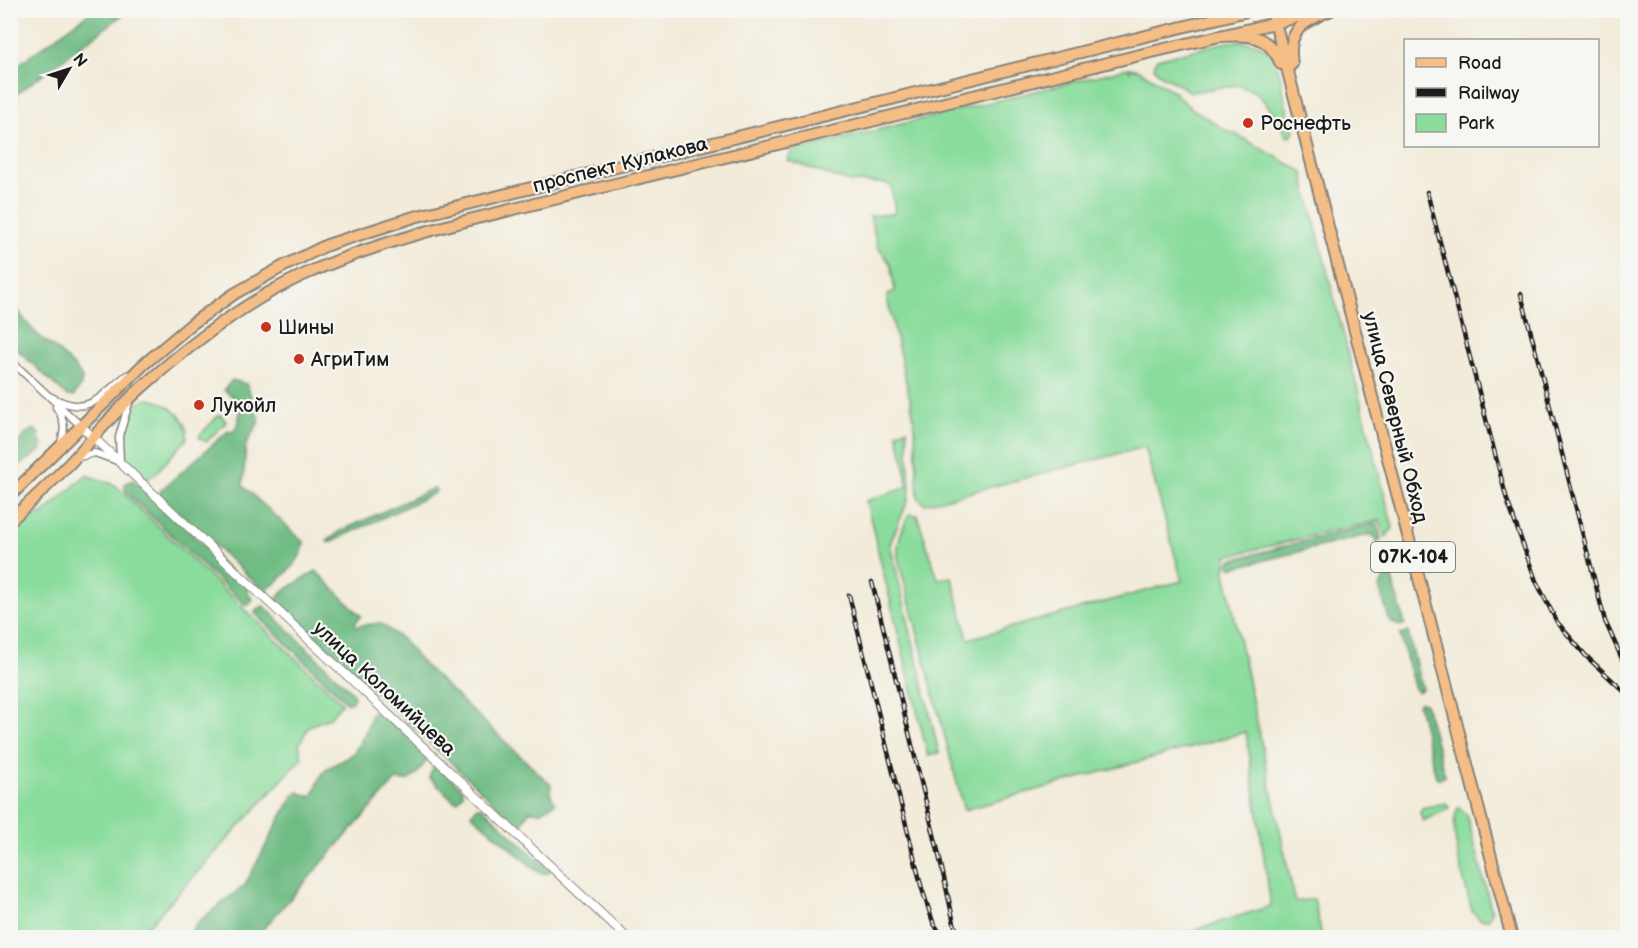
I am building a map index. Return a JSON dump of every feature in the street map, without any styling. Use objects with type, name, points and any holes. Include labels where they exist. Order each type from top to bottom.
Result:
[{"type":"main road","name":"проспект Кулакова","points":[[10,496],[143,365],[193,323],[249,285],[307,254],[365,231],[425,214],[1251,10]]},
{"type":"main road","name":"улица Северный Обход","points":[[1272,10],[1512,938]]},
{"type":"main road","name":"проспект Кулакова","points":[[10,521],[73,460],[92,437],[131,398],[212,330],[247,306],[300,277],[378,245],[759,148],[1324,10]]},
{"type":"main road","points":[[1290,75],[1293,67],[1291,40],[1298,28],[1310,19],[1330,10]]},
{"type":"main road","points":[[1220,36],[1252,36],[1269,44],[1290,75]]},
{"type":"street","name":"улица Коломийцева","points":[[10,360],[627,938]]},
{"type":"street","points":[[49,396],[72,407],[87,406],[143,365]]},
{"type":"street","points":[[49,396],[64,421],[64,433],[57,451]]},
{"type":"street","points":[[120,462],[119,437],[131,398]]},
{"type":"street","name":"улица Коломийцева","points":[[73,460],[95,453],[120,462]]},
{"type":"green space","points":[[92,11],[128,11],[11,98],[11,70]]},
{"type":"green space","points":[[1241,41],[1258,44],[1269,51],[1279,71],[1294,131],[1290,137],[1256,92],[1237,85],[1191,92],[1158,73],[1154,67],[1157,59],[1227,42]]},
{"type":"green space","points":[[1129,68],[1130,72],[1130,68],[1139,70],[1173,91],[1188,106],[1230,133],[1232,132],[1303,172],[1393,528],[1385,538],[1380,520],[1227,556],[1225,572],[1295,902],[1314,899],[1322,937],[1173,937],[1271,906],[1246,732],[964,810],[898,558],[899,541],[909,514],[917,515],[938,579],[952,577],[968,639],[1182,581],[1145,447],[925,504],[918,498],[912,408],[887,298],[887,295],[895,291],[890,263],[878,248],[870,216],[893,214],[895,211],[891,186],[886,183],[849,182],[787,160],[792,151]]},
{"type":"green space","points":[[11,304],[32,329],[67,359],[82,378],[81,385],[74,396],[67,396],[11,344]]},
{"type":"green space","points":[[232,380],[246,384],[260,420],[246,444],[243,486],[304,542],[295,562],[283,576],[264,591],[160,495],[160,491],[228,431],[233,432],[239,421],[239,402],[224,390]]},
{"type":"green space","points":[[148,399],[162,403],[176,412],[182,419],[187,433],[186,440],[154,475],[147,479],[136,474],[128,465],[123,453],[122,439],[129,414],[137,404]]},
{"type":"green space","points":[[219,415],[226,422],[206,442],[199,437]]},
{"type":"green space","points":[[34,429],[39,434],[38,438],[43,446],[16,468],[11,465],[11,450]]},
{"type":"green space","points":[[907,429],[910,489],[908,500],[890,544],[939,753],[928,756],[866,501],[907,487],[897,432]]},
{"type":"green space","points":[[86,475],[115,485],[342,703],[329,718],[309,726],[299,745],[302,758],[138,937],[11,937],[11,532],[25,518],[43,514]]},
{"type":"green space","points":[[132,480],[249,588],[248,594],[252,599],[249,605],[245,605],[125,491],[125,484]]},
{"type":"green space","points":[[434,488],[435,493],[329,543],[327,541],[341,531]]},
{"type":"green space","points":[[1376,523],[1381,540],[1377,543],[1372,534],[1232,568],[1229,564],[1231,560]]},
{"type":"green space","points":[[1385,554],[1405,624],[1400,626],[1390,622],[1379,587],[1384,579],[1378,555]]},
{"type":"green space","points":[[316,571],[361,616],[355,623],[356,626],[380,623],[402,639],[424,665],[551,785],[550,793],[555,803],[541,812],[529,811],[520,827],[276,600],[283,591]]},
{"type":"green space","points":[[264,606],[351,691],[354,696],[352,702],[347,703],[255,613]]},
{"type":"green space","points":[[1408,632],[1422,689],[1417,692],[1400,635]]},
{"type":"green space","points":[[1420,702],[1425,703],[1445,776],[1440,779],[1436,777],[1418,705]]},
{"type":"green space","points":[[381,709],[429,757],[419,771],[408,780],[396,780],[256,937],[186,938],[199,921],[245,885],[294,795],[298,792],[311,797],[324,772],[354,752],[367,728],[371,713]]},
{"type":"green space","points":[[437,765],[462,789],[463,794],[458,801],[454,801],[429,777],[434,766]]},
{"type":"green space","points":[[1446,803],[1449,808],[1423,821],[1420,813],[1422,808]]},
{"type":"green space","points":[[477,807],[482,807],[550,871],[539,873],[471,814]]},
{"type":"green space","points":[[1459,807],[1467,815],[1492,912],[1489,919],[1480,919],[1472,911],[1462,873],[1454,827],[1455,815]]},
{"type":"railway","points":[[1427,192],[1507,500],[1536,581],[1557,622],[1586,656],[1628,695]]},
{"type":"railway","points":[[1521,294],[1605,621],[1628,672]]},
{"type":"railway","points":[[872,582],[959,938]]},
{"type":"railway","points":[[849,595],[922,889],[933,922],[943,938]]},
{"type":"place","name":"Роснефть","points":[[1248,123]]},
{"type":"place","name":"Шины","points":[[266,327]]},
{"type":"place","name":"АгриТим","points":[[299,359]]},
{"type":"place","name":"Лукойл","points":[[199,405]]}]
